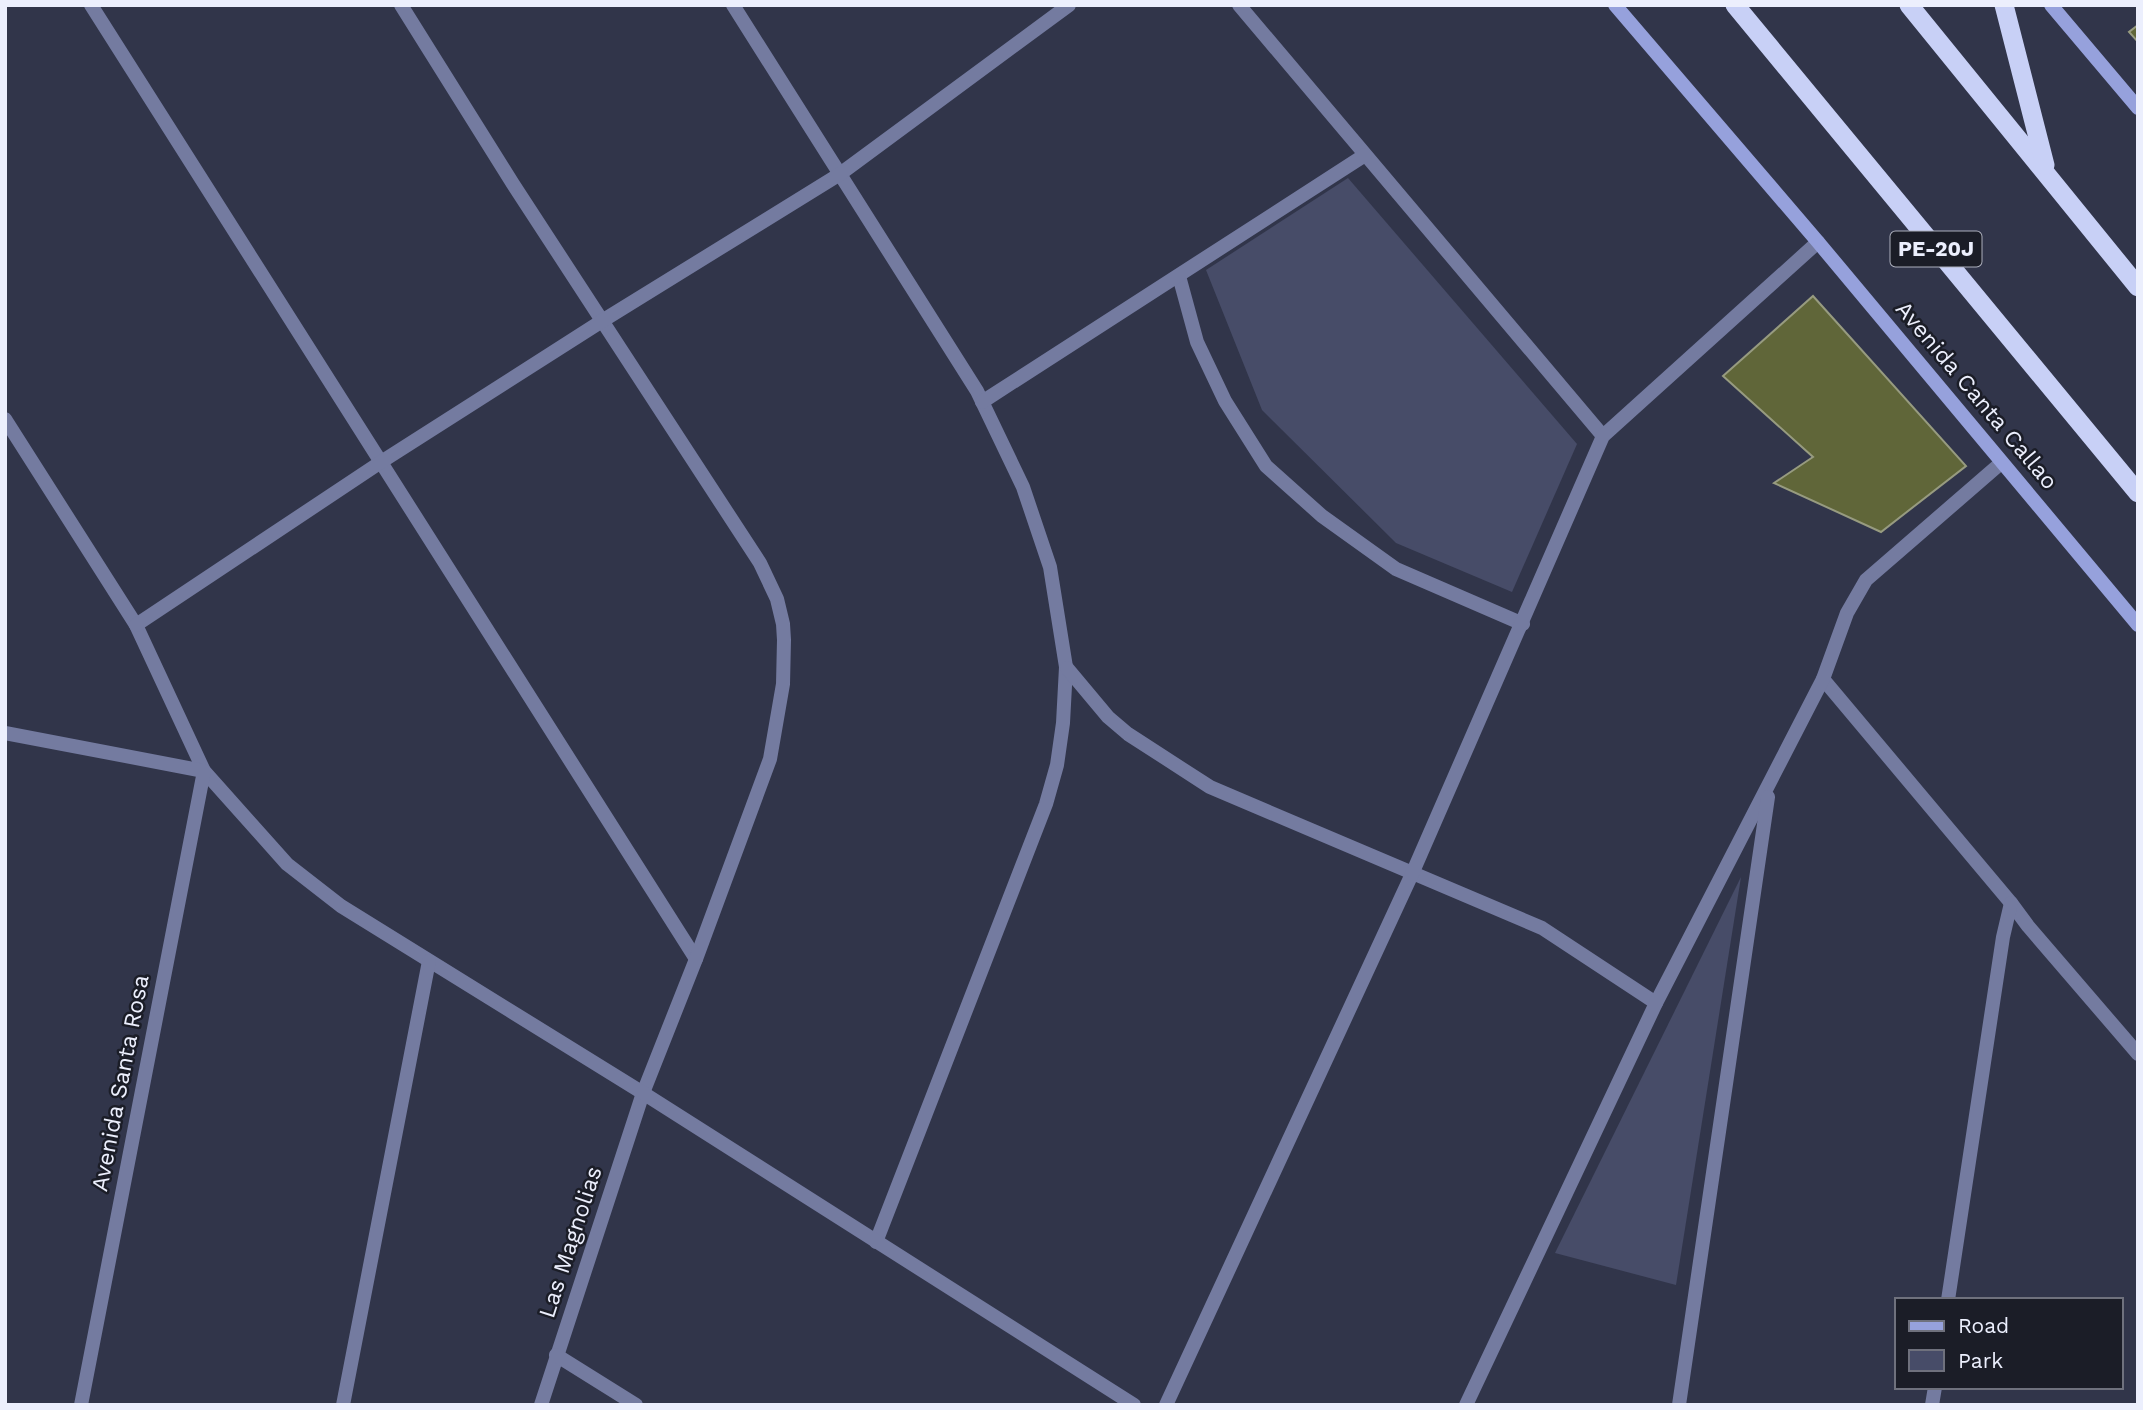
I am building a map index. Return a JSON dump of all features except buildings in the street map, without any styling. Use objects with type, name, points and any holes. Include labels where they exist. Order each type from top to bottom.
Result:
[{"type":"highway","name":"PE-20J","points":[[1735,5],[2138,493]]},
{"type":"highway","points":[[1909,5],[2138,287]]},
{"type":"highway","points":[[2004,5],[2047,173]]},
{"type":"main road","name":"Avenida Canta Callao","points":[[1615,5],[1818,242],[2138,625]]},
{"type":"main road","points":[[2050,5],[2138,108]]},
{"type":"street","points":[[91,5],[696,960]]},
{"type":"street","name":"Las Magnolias","points":[[401,5],[513,184],[760,563],[777,599],[783,624],[783,684],[769,759],[696,960],[643,1093],[541,1405]]},
{"type":"street","points":[[733,5],[982,402],[1023,486],[1040,530],[1050,567],[1066,667],[1066,695],[1057,765],[1046,804],[876,1242]]},
{"type":"street","points":[[136,625],[381,462],[840,174],[1069,5]]},
{"type":"street","points":[[1239,5],[1603,436]]},
{"type":"street","points":[[982,402],[1366,155]]},
{"type":"street","points":[[1166,1405],[1412,874],[1603,436],[1818,242]]},
{"type":"street","points":[[1179,276],[1197,342],[1225,401],[1266,466],[1322,516],[1396,569],[1523,624]]},
{"type":"street","points":[[5,419],[136,625],[204,771],[287,864],[341,906],[643,1093],[1134,1405]]},
{"type":"street","points":[[1466,1405],[1656,1003],[1823,679],[1847,613],[1866,580],[2001,463]]},
{"type":"street","points":[[1066,667],[1108,717],[1128,734],[1210,787],[1542,928],[1656,1003]]},
{"type":"street","points":[[1823,679],[2138,1054]]},
{"type":"street","points":[[5,733],[204,771]]},
{"type":"street","name":"Avenida Santa Rosa","points":[[81,1405],[204,771]]},
{"type":"street","points":[[1679,1405],[1769,784]]},
{"type":"street","points":[[1948,1298],[2003,937],[2011,903]]},
{"type":"street","points":[[343,1405],[429,961]]},
{"type":"street","points":[[556,1355],[636,1405]]},
{"type":"green space","points":[[1348,178],[1577,444],[1512,592],[1396,543],[1262,410],[1206,270]]},
{"type":"green space","points":[[1741,877],[1676,1285],[1555,1253]]}]
